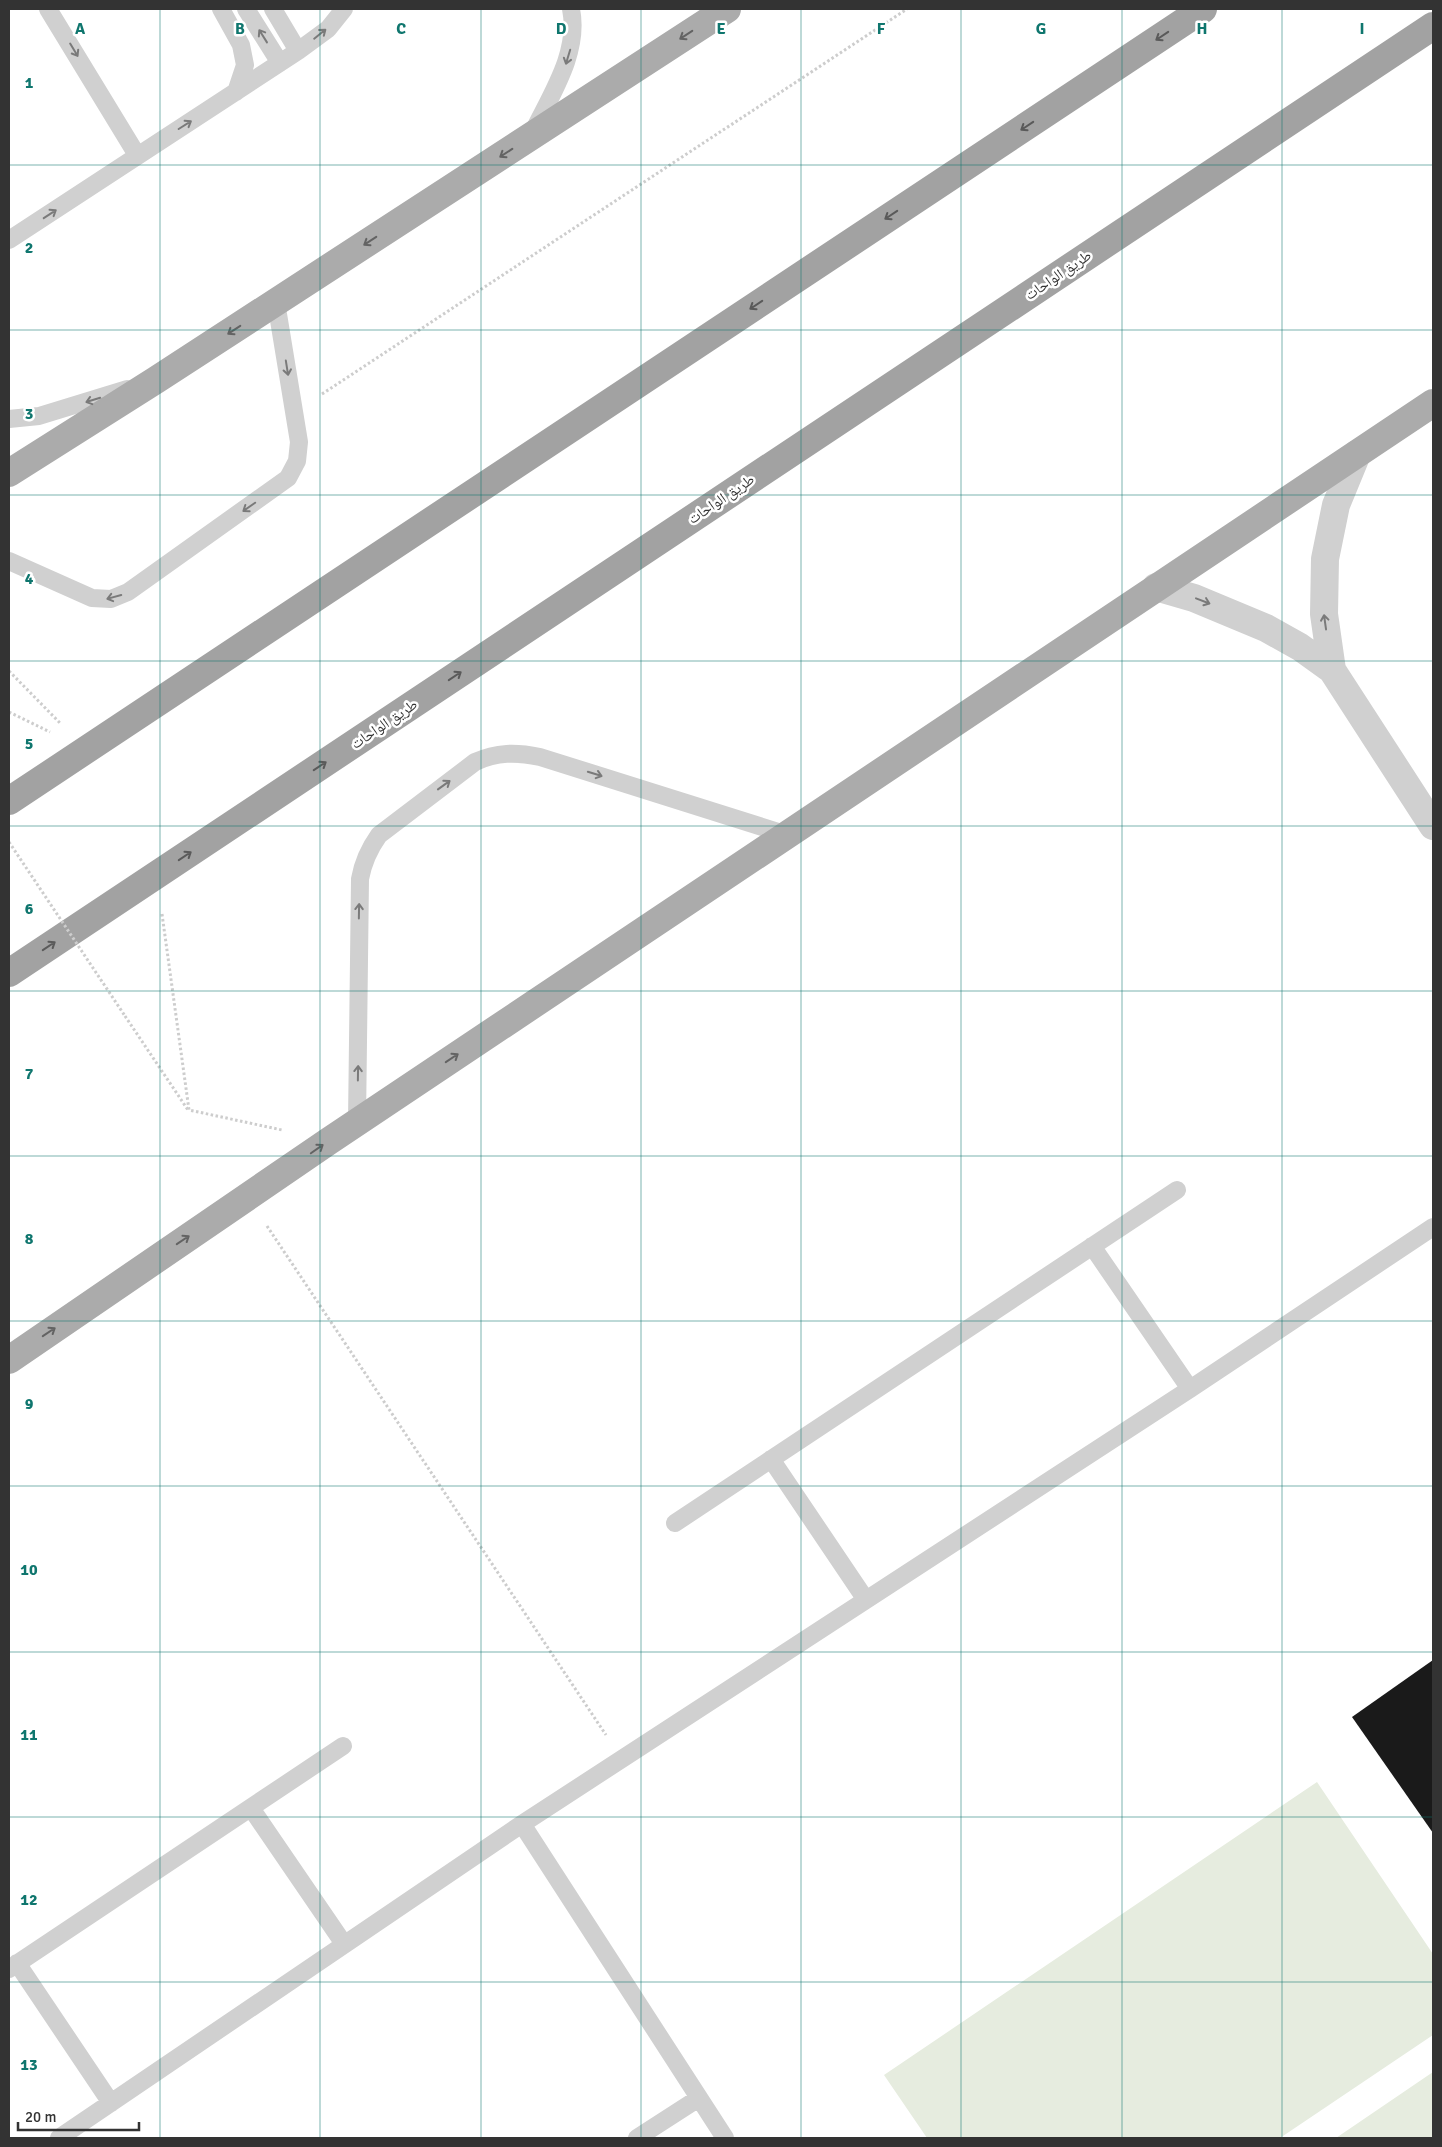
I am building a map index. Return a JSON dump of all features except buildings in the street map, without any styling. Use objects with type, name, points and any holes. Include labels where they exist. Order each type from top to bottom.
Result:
[{"type":"highway","points":[[9,801],[1203,9]]},
{"type":"highway","name":"طريق الواحات","points":[[9,973],[1433,26]]},
{"type":"main road","points":[[9,472],[156,380],[726,9]]},
{"type":"main road","points":[[9,1360],[357,1122],[1156,587],[1433,404]]},
{"type":"street","points":[[1332,670],[1324,614],[1325,559],[1336,505],[1357,454]]},
{"type":"street","points":[[1156,587],[1194,598],[1257,624],[1300,647],[1332,670],[1433,826]]},
{"type":"lane","points":[[48,9],[137,155]]},
{"type":"lane","points":[[221,9],[241,45],[245,65],[236,92]]},
{"type":"lane","points":[[246,9],[280,63]]},
{"type":"lane","points":[[273,9],[298,51]]},
{"type":"lane","points":[[531,137],[565,64],[572,42],[572,9]]},
{"type":"lane","points":[[9,240],[298,51],[328,29],[344,10]]},
{"type":"lane","points":[[9,561],[92,598],[111,599],[120,597],[288,478],[294,470],[299,452],[276,302]]},
{"type":"lane","points":[[9,419],[39,416],[156,380]]},
{"type":"lane","points":[[357,1122],[360,880],[363,864],[369,849],[379,835],[475,762],[489,756],[505,753],[532,755],[788,835]]},
{"type":"lane","points":[[675,1523],[1177,1190]]},
{"type":"lane","points":[[58,2138],[621,1758],[1190,1389],[1433,1227]]},
{"type":"lane","points":[[1092,1246],[1190,1389]]},
{"type":"lane","points":[[771,1459],[866,1600]]},
{"type":"lane","points":[[111,2103],[13,1966],[343,1746]]},
{"type":"lane","points":[[251,1808],[344,1944]]},
{"type":"lane","points":[[522,1824],[725,2138]]},
{"type":"lane","points":[[637,2138],[699,2098]]},
{"type":"path","points":[[294,412],[907,9]]},
{"type":"path","points":[[9,671],[86,750]]},
{"type":"path","points":[[9,712],[86,750]]},
{"type":"path","points":[[9,842],[189,1110],[329,1141]]},
{"type":"path","points":[[156,875],[189,1110]]},
{"type":"path","points":[[248,1197],[621,1758]]},
{"type":"shaded area","points":[[1317,1782],[1433,1954],[1433,2035],[1280,2138],[927,2138],[884,2075]]},
{"type":"shaded area","points":[[1433,2072],[1433,2138],[1336,2138]]}]
